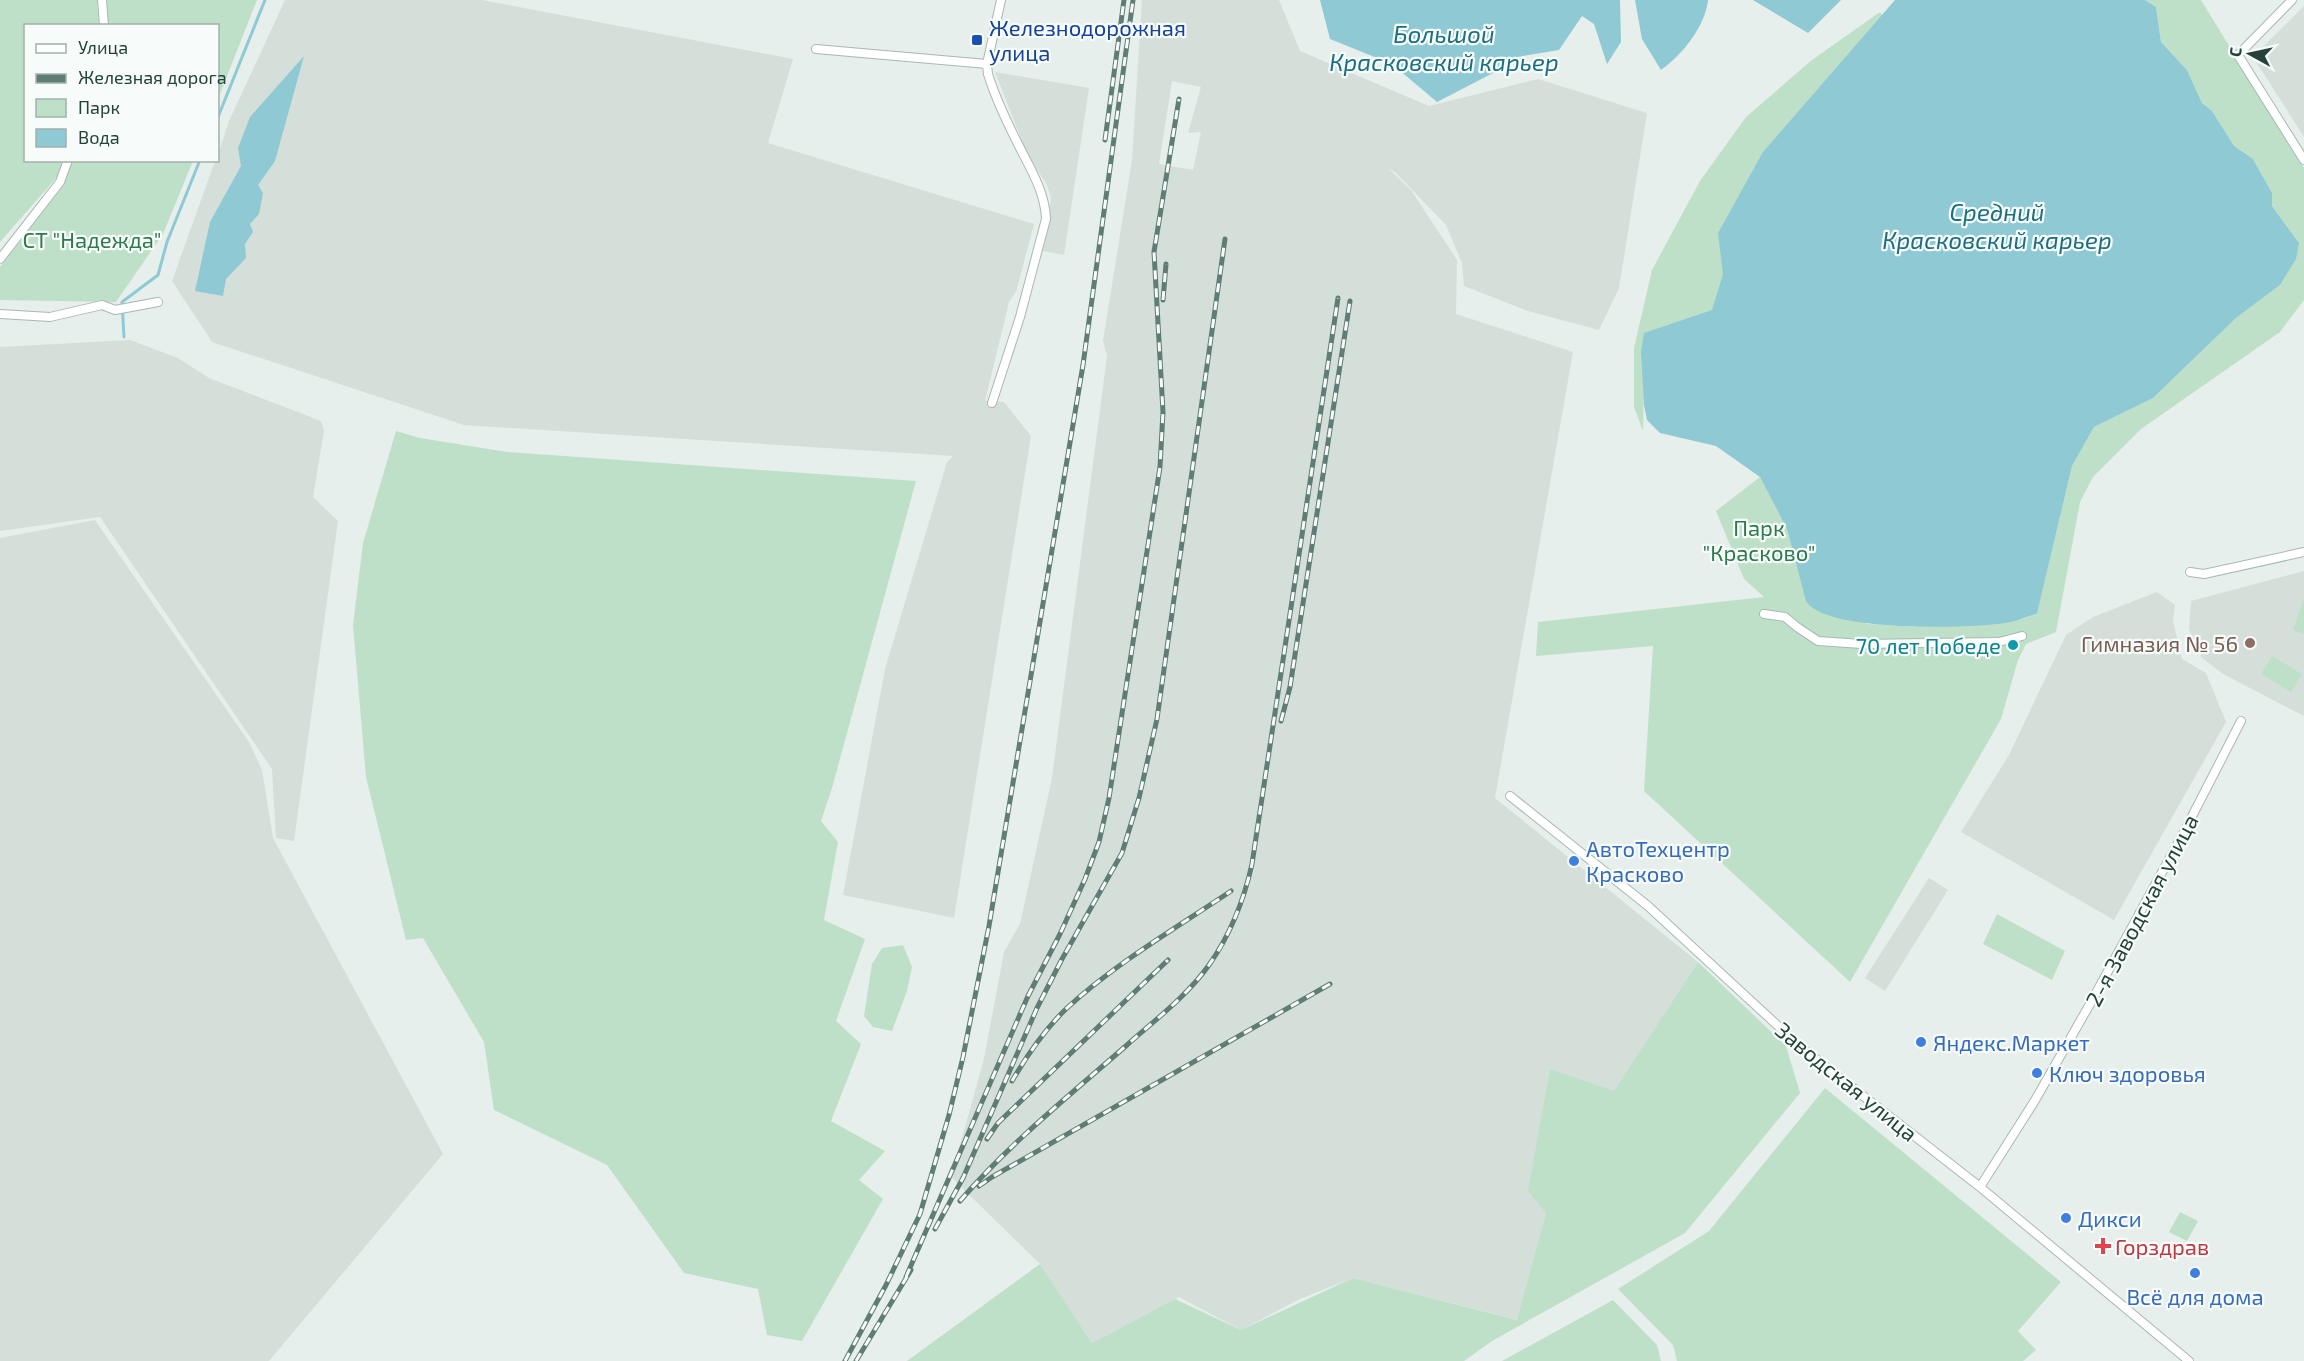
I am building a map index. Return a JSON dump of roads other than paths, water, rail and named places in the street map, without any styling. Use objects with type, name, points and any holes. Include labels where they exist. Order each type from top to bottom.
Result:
[{"type":"street","points":[[102,0],[104,24]]},
{"type":"street","points":[[992,403],[1020,317],[1046,219],[1045,203],[1041,191],[996,96],[987,64],[1001,0]]},
{"type":"street","points":[[2292,0],[2238,55],[2304,160]]},
{"type":"street","points":[[816,49],[987,64]]},
{"type":"street","points":[[0,259],[60,182],[67,162]]},
{"type":"street","points":[[0,314],[50,317],[102,305],[115,310],[158,302]]},
{"type":"street","points":[[2190,572],[2204,574],[2304,552]]},
{"type":"street","points":[[1764,614],[1785,617],[1818,641],[1862,644],[1999,642],[2022,636]]},
{"type":"street","name":"2-я Заводская улица","points":[[1980,1187],[2034,1102],[2090,1004],[2184,832],[2241,721]]},
{"type":"street","name":"Заводская улица","points":[[1510,796],[1648,906],[1803,1049],[1980,1187],[2189,1361]]},
{"type":"water","name":"Большой Красковский карьер","points":[[1320,0],[1620,0],[1621,42],[1607,64],[1594,24],[1582,16],[1559,50],[1517,57],[1495,72],[1437,102],[1392,64],[1330,39]]},
{"type":"water","points":[[1635,0],[1708,0],[1702,20],[1691,40],[1677,57],[1661,70],[1642,39]]},
{"type":"water","points":[[1753,0],[1841,0],[1808,33]]},
{"type":"water","name":"Средний Красковский карьер","points":[[1895,0],[2145,0],[2156,7],[2161,42],[2187,70],[2202,103],[2212,111],[2234,146],[2253,159],[2272,193],[2272,206],[2299,243],[2296,259],[2280,285],[2236,318],[2153,398],[2094,427],[2072,466],[2037,614],[2011,622],[1966,626],[1902,626],[1841,619],[1819,611],[1806,601],[1787,529],[1760,477],[1716,446],[1660,433],[1647,420],[1644,405],[1641,351],[1644,333],[1712,310],[1723,274],[1718,233],[1763,152]]},
{"type":"water","points":[[304,56],[275,161],[258,185],[263,193],[259,214],[250,224],[253,232],[245,244],[246,258],[226,279],[223,296],[195,291],[210,222],[241,166],[238,148],[250,117]]},
{"type":"waterway","points":[[219,115],[265,0]]},
{"type":"waterway","points":[[124,337],[122,302],[158,275],[167,242],[199,162]]},
{"type":"railway","points":[[1105,140],[1124,0]]},
{"type":"railway","points":[[845,1361],[886,1285],[920,1214],[949,1115],[963,1057],[989,926],[1083,365],[1133,0]]},
{"type":"railway","points":[[906,1277],[1028,996],[1060,934],[1099,842],[1109,798],[1160,467],[1163,412],[1154,252],[1179,99]]},
{"type":"railway","points":[[935,1229],[963,1178],[1037,1008],[1122,853],[1139,798],[1157,719],[1225,239]]},
{"type":"railway","points":[[1163,300],[1166,264]]},
{"type":"railway","points":[[960,1201],[1020,1139],[1191,987],[1217,954],[1235,917],[1252,864],[1338,298]]},
{"type":"railway","points":[[1281,721],[1290,687],[1350,301]]},
{"type":"railway","points":[[1012,1081],[1030,1052],[1067,1008],[1147,946],[1231,891]]},
{"type":"railway","points":[[987,1139],[998,1123],[1168,960]]},
{"type":"railway","points":[[979,1186],[1330,984]]},
{"type":"railway","points":[[856,1361],[911,1270]]},
{"type":"place","name":"Железнодорожная улица","points":[[977,40]]},
{"type":"place","name":"Гимназия № 56","points":[[2250,643]]},
{"type":"place","name":"70 лет Победе","points":[[2013,645]]},
{"type":"place","name":"АвтоТехцентр Красково","points":[[1574,861]]},
{"type":"place","name":"Яндекс.Маркет","points":[[1921,1042]]},
{"type":"place","name":"Ключ здоровья","points":[[2037,1073]]},
{"type":"place","name":"Дикси","points":[[2066,1218]]},
{"type":"place","name":"Горздрав","points":[[2103,1246]]},
{"type":"place","name":"Всё для дома","points":[[2195,1273]]},
{"type":"park label","name":"СТ \"Надежда\"","points":[[92,239]]},
{"type":"park label","name":"Парк \"Красково\"","points":[[1759,540]]}]
